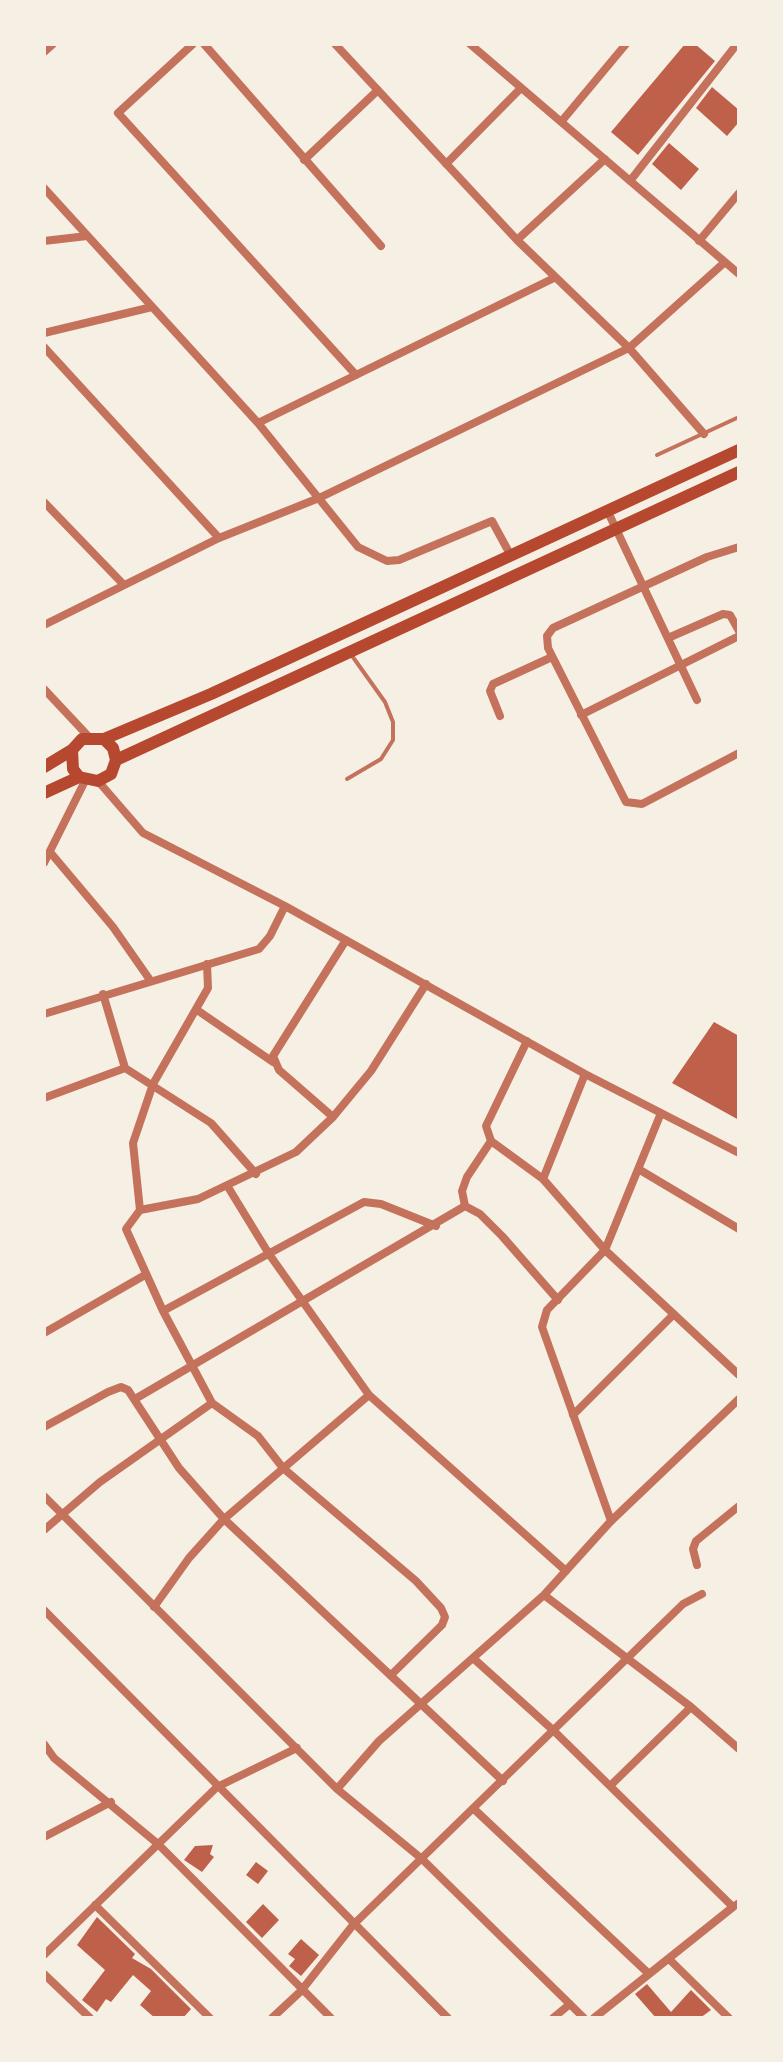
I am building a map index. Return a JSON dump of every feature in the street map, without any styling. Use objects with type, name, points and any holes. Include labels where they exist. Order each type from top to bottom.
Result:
[{"type":"main road","points":[[44,767],[89,737],[104,739],[211,694],[739,450]]},
{"type":"main road","points":[[116,760],[616,529],[737,477]]},
{"type":"main road","points":[[44,793],[111,774],[116,760],[113,748],[104,739]]},
{"type":"main road","points":[[72,750],[73,769],[87,780]]},
{"type":"street","points":[[44,52],[53,44]]},
{"type":"street","points":[[193,44],[118,113],[356,375]]},
{"type":"street","points":[[204,44],[381,246]]},
{"type":"street","points":[[335,44],[517,240],[629,348],[704,434]]},
{"type":"street","points":[[470,44],[739,274]]},
{"type":"street","points":[[561,122],[626,44]]},
{"type":"street","points":[[630,181],[737,44]]},
{"type":"street","points":[[446,164],[521,88]]},
{"type":"street","points":[[304,160],[378,90]]},
{"type":"street","points":[[517,240],[605,159]]},
{"type":"street","points":[[44,188],[258,423],[348,539],[387,561],[439,545],[492,521],[511,556]]},
{"type":"street","points":[[699,241],[739,193]]},
{"type":"street","points":[[44,241],[87,236]]},
{"type":"street","points":[[44,625],[219,538],[319,498],[629,348],[725,262]]},
{"type":"street","points":[[258,423],[554,278]]},
{"type":"street","points":[[44,333],[152,307]]},
{"type":"street","points":[[46,354],[219,538]]},
{"type":"street","points":[[44,502],[124,585]]},
{"type":"street","points":[[608,512],[697,700]]},
{"type":"street","points":[[739,547],[707,557],[553,628],[547,636],[552,657],[621,797],[633,804],[642,804],[739,753]]},
{"type":"street","points":[[581,715],[739,633],[730,615],[723,614],[668,638]]},
{"type":"street","points":[[500,716],[490,691],[493,684],[552,657]]},
{"type":"street","points":[[44,689],[89,737]]},
{"type":"street","points":[[44,863],[87,780],[143,833],[285,906],[585,1074],[739,1153]]},
{"type":"street","points":[[50,852],[113,927],[150,980]]},
{"type":"street","points":[[44,1014],[265,945],[285,906]]},
{"type":"street","points":[[273,1062],[274,1053],[346,940]]},
{"type":"street","points":[[140,1210],[132,1150],[153,1084],[210,982],[207,964]]},
{"type":"street","points":[[391,1675],[442,1625],[445,1617],[441,1608],[416,1581],[283,1468],[258,1436],[212,1403],[127,1236],[128,1224],[140,1210],[179,1205],[228,1187],[296,1152],[333,1117],[394,1039],[426,984]]},
{"type":"street","points":[[103,994],[125,1068],[211,1123],[256,1174]]},
{"type":"street","points":[[197,1010],[273,1062],[333,1117]]},
{"type":"street","points":[[527,1041],[486,1126],[491,1141],[543,1179],[605,1250],[739,1375]]},
{"type":"street","points":[[44,1098],[125,1068]]},
{"type":"street","points":[[543,1179],[585,1074]]},
{"type":"street","points":[[611,1521],[542,1327],[547,1310],[605,1250],[661,1113]]},
{"type":"street","points":[[465,1206],[462,1191],[467,1177],[491,1141]]},
{"type":"street","points":[[640,1170],[739,1229]]},
{"type":"street","points":[[228,1187],[300,1300],[369,1395],[566,1571]]},
{"type":"street","points":[[163,1311],[364,1202],[381,1204],[436,1226]]},
{"type":"street","points":[[135,1399],[300,1300],[436,1226],[465,1206]]},
{"type":"street","points":[[465,1206],[480,1214],[502,1236],[558,1300]]},
{"type":"street","points":[[44,1333],[145,1275]]},
{"type":"street","points":[[573,1415],[674,1314]]},
{"type":"street","points":[[44,1427],[121,1387],[135,1399],[179,1468],[224,1519],[503,1781]]},
{"type":"street","points":[[154,1607],[189,1558],[224,1519],[369,1395]]},
{"type":"street","points":[[337,1789],[379,1741],[544,1595],[611,1521],[739,1399]]},
{"type":"street","points":[[44,1530],[159,1438],[212,1403]]},
{"type":"street","points":[[44,1496],[337,1789],[422,1859],[584,2018]]},
{"type":"street","points":[[697,1565],[693,1549],[696,1541],[739,1506]]},
{"type":"street","points":[[272,2018],[301,1991],[353,1925],[683,1604],[702,1594]]},
{"type":"street","points":[[544,1595],[691,1707],[739,1749]]},
{"type":"street","points":[[44,1610],[448,2018]]},
{"type":"street","points":[[473,1658],[736,1905],[594,2018]]},
{"type":"street","points":[[610,1786],[691,1707]]},
{"type":"street","points":[[44,1744],[54,1758],[111,1802],[158,1844],[331,2018]]},
{"type":"street","points":[[44,1955],[217,1787],[297,1748]]},
{"type":"street","points":[[44,1837],[111,1802]]},
{"type":"street","points":[[474,1809],[649,1974]]},
{"type":"street","points":[[95,1905],[210,2018]]},
{"type":"street","points":[[669,1959],[723,2016]]},
{"type":"street","points":[[44,1974],[90,2018]]},
{"type":"street","points":[[553,2018],[570,2004]]},
{"type":"lane","points":[[657,455],[739,417]]},
{"type":"lane","points":[[347,779],[381,759],[393,740],[393,722],[385,702],[349,652]]},
{"type":"building","points":[[685,44],[695,44],[715,61],[638,155],[611,132]]},
{"type":"building","points":[[712,87],[739,110],[739,122],[727,136],[696,108]]},
{"type":"building","points":[[669,143],[699,169],[681,190],[652,164]]},
{"type":"building","points":[[714,1022],[739,1036],[739,1120],[672,1083]]},
{"type":"building","points":[[213,1845],[210,1854],[214,1857],[202,1872],[184,1860],[195,1846]]},
{"type":"building","points":[[256,1862],[268,1871],[258,1884],[246,1875]]},
{"type":"building","points":[[263,1904],[279,1920],[262,1938],[246,1922]]},
{"type":"building","points":[[97,1917],[135,1954],[132,1958],[151,1969],[191,2009],[183,2018],[155,2018],[140,2005],[151,1991],[133,1975],[111,2002],[106,1999],[97,2012],[82,2000],[105,1970],[77,1945]]},
{"type":"building","points":[[301,1939],[319,1955],[301,1976],[289,1966],[295,1959],[288,1954]]},
{"type":"building","points":[[647,1984],[671,2012],[691,1990],[711,2010],[700,2018],[656,2018],[635,1994]]}]
